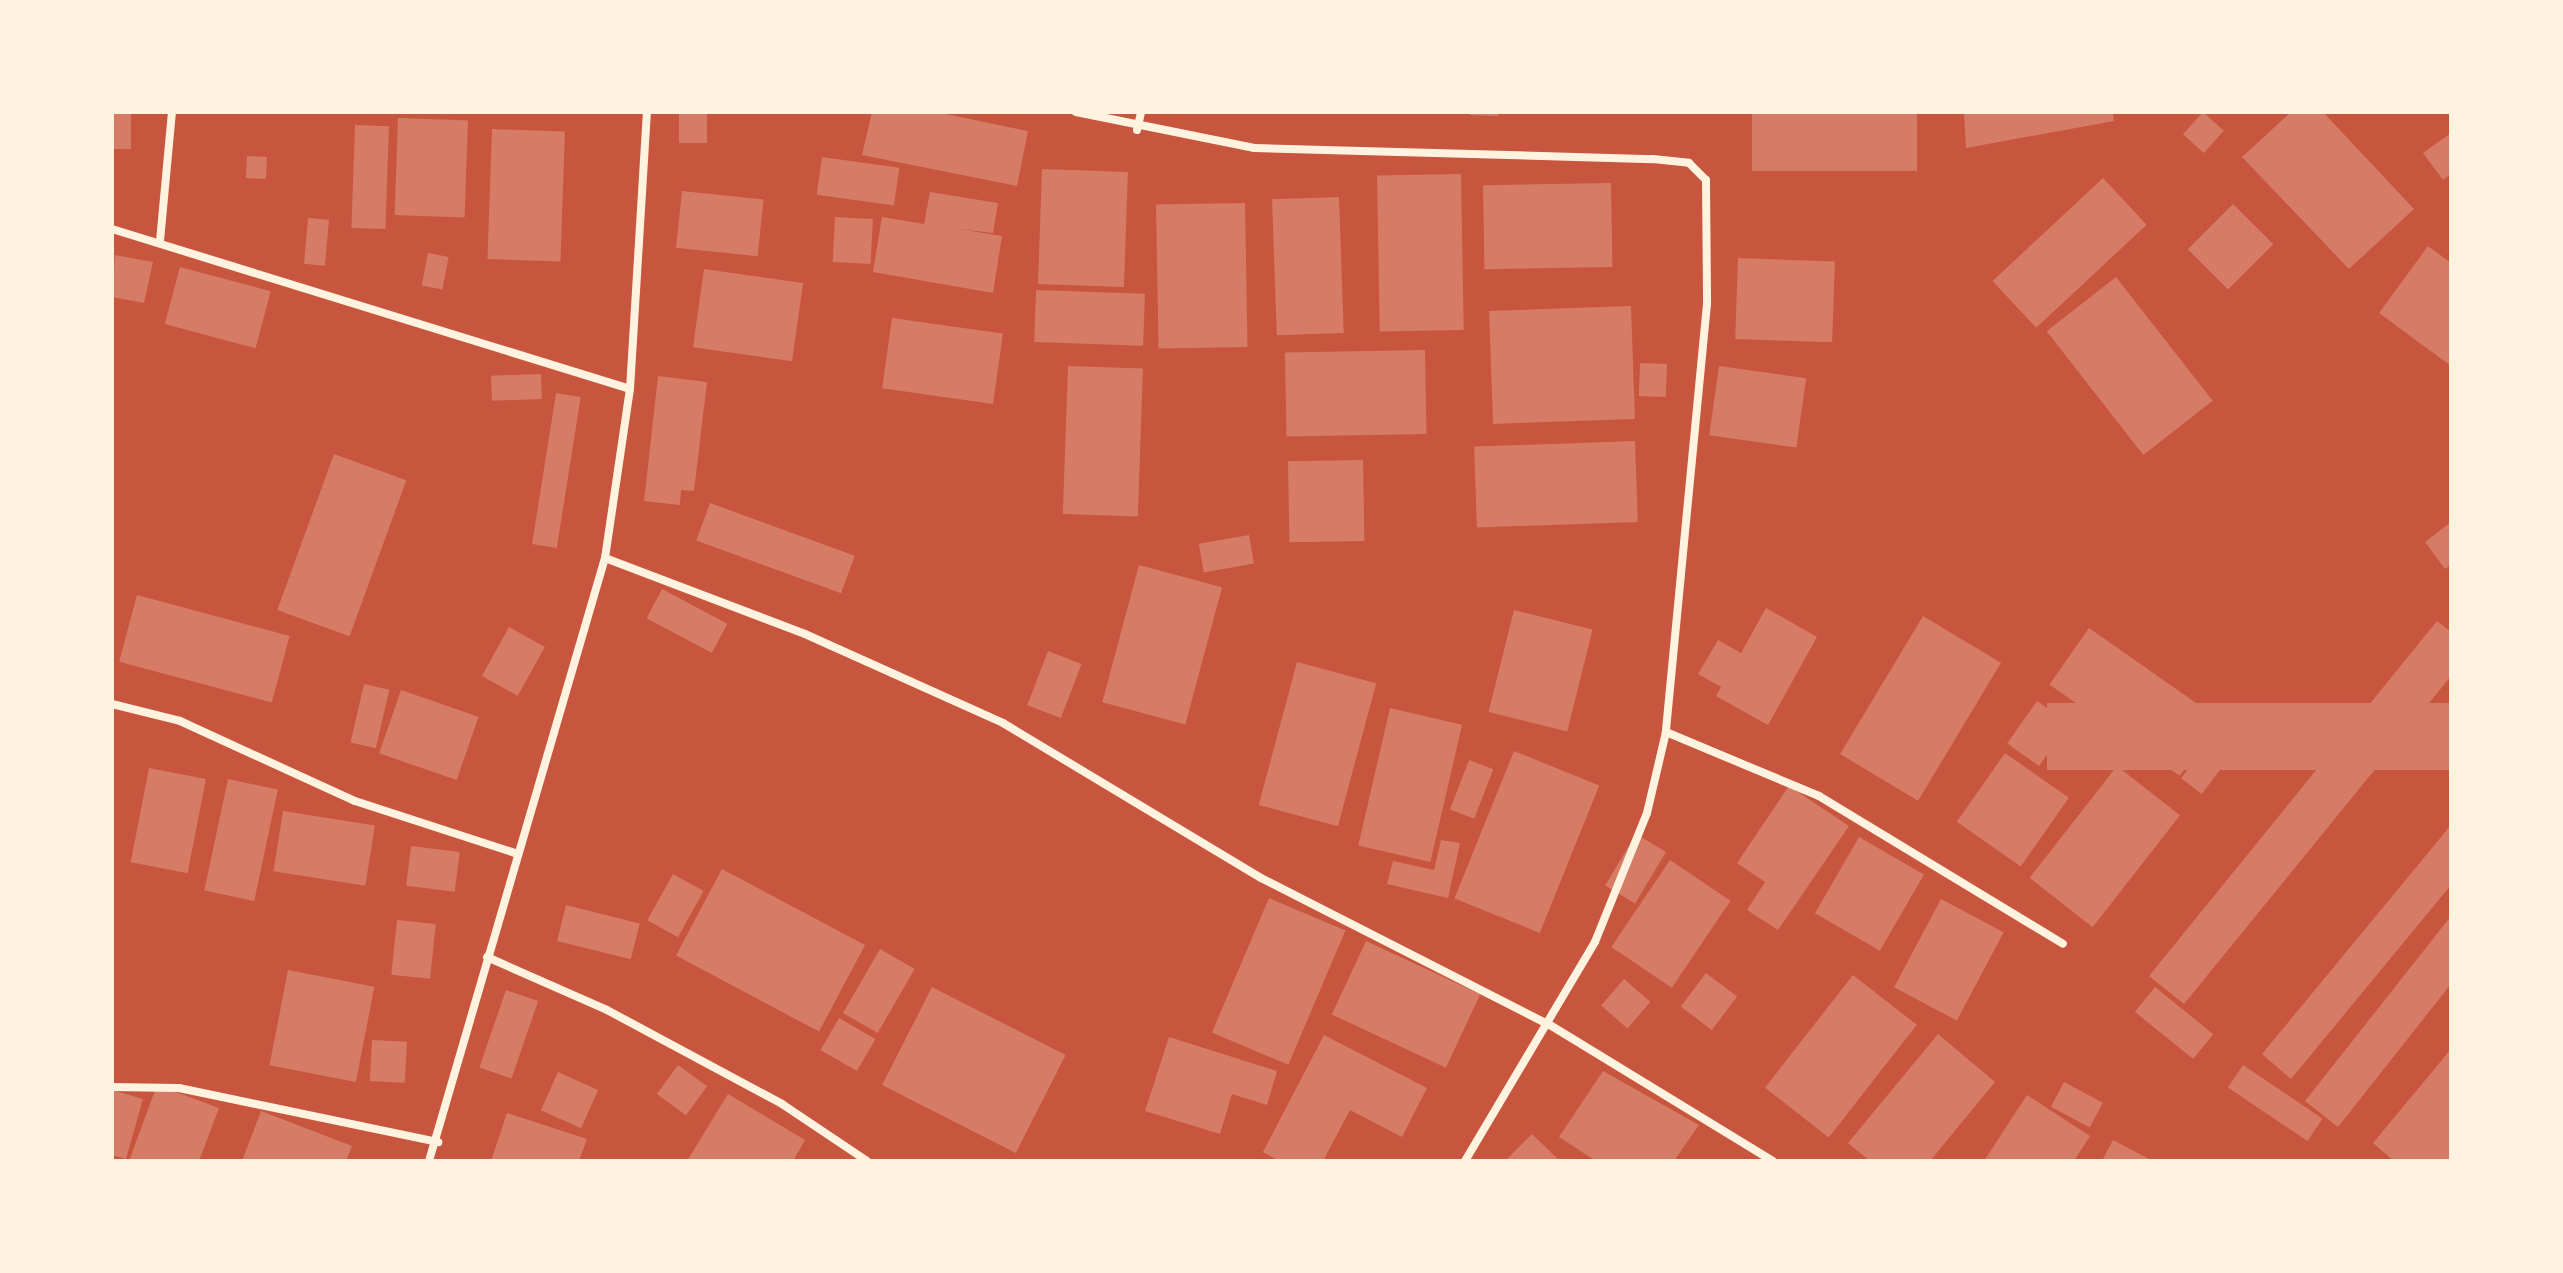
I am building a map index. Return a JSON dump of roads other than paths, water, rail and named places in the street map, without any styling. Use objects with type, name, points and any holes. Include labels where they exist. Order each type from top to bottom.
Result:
[{"type":"street","points":[[160,241],[172,112]]},
{"type":"street","points":[[429,1161],[438,1142],[487,957],[605,558],[630,389],[647,112]]},
{"type":"street","points":[[1076,112],[1137,130],[1254,148],[1570,154],[1699,169],[1706,180],[1707,304],[1666,732],[1647,813],[1595,942],[1550,1025],[1465,1161]]},
{"type":"street","points":[[1137,130],[1141,112]]},
{"type":"street","points":[[112,229],[160,241],[630,389]]},
{"type":"street","points":[[605,558],[805,634],[1003,723],[1261,878],[1550,1025],[1773,1161]]},
{"type":"street","points":[[112,704],[180,721],[355,801],[518,854]]},
{"type":"street","points":[[1666,732],[1819,796],[2063,944]]},
{"type":"street","points":[[487,957],[742,1082],[867,1161]]},
{"type":"street","points":[[112,1087],[179,1088],[438,1142]]}]
